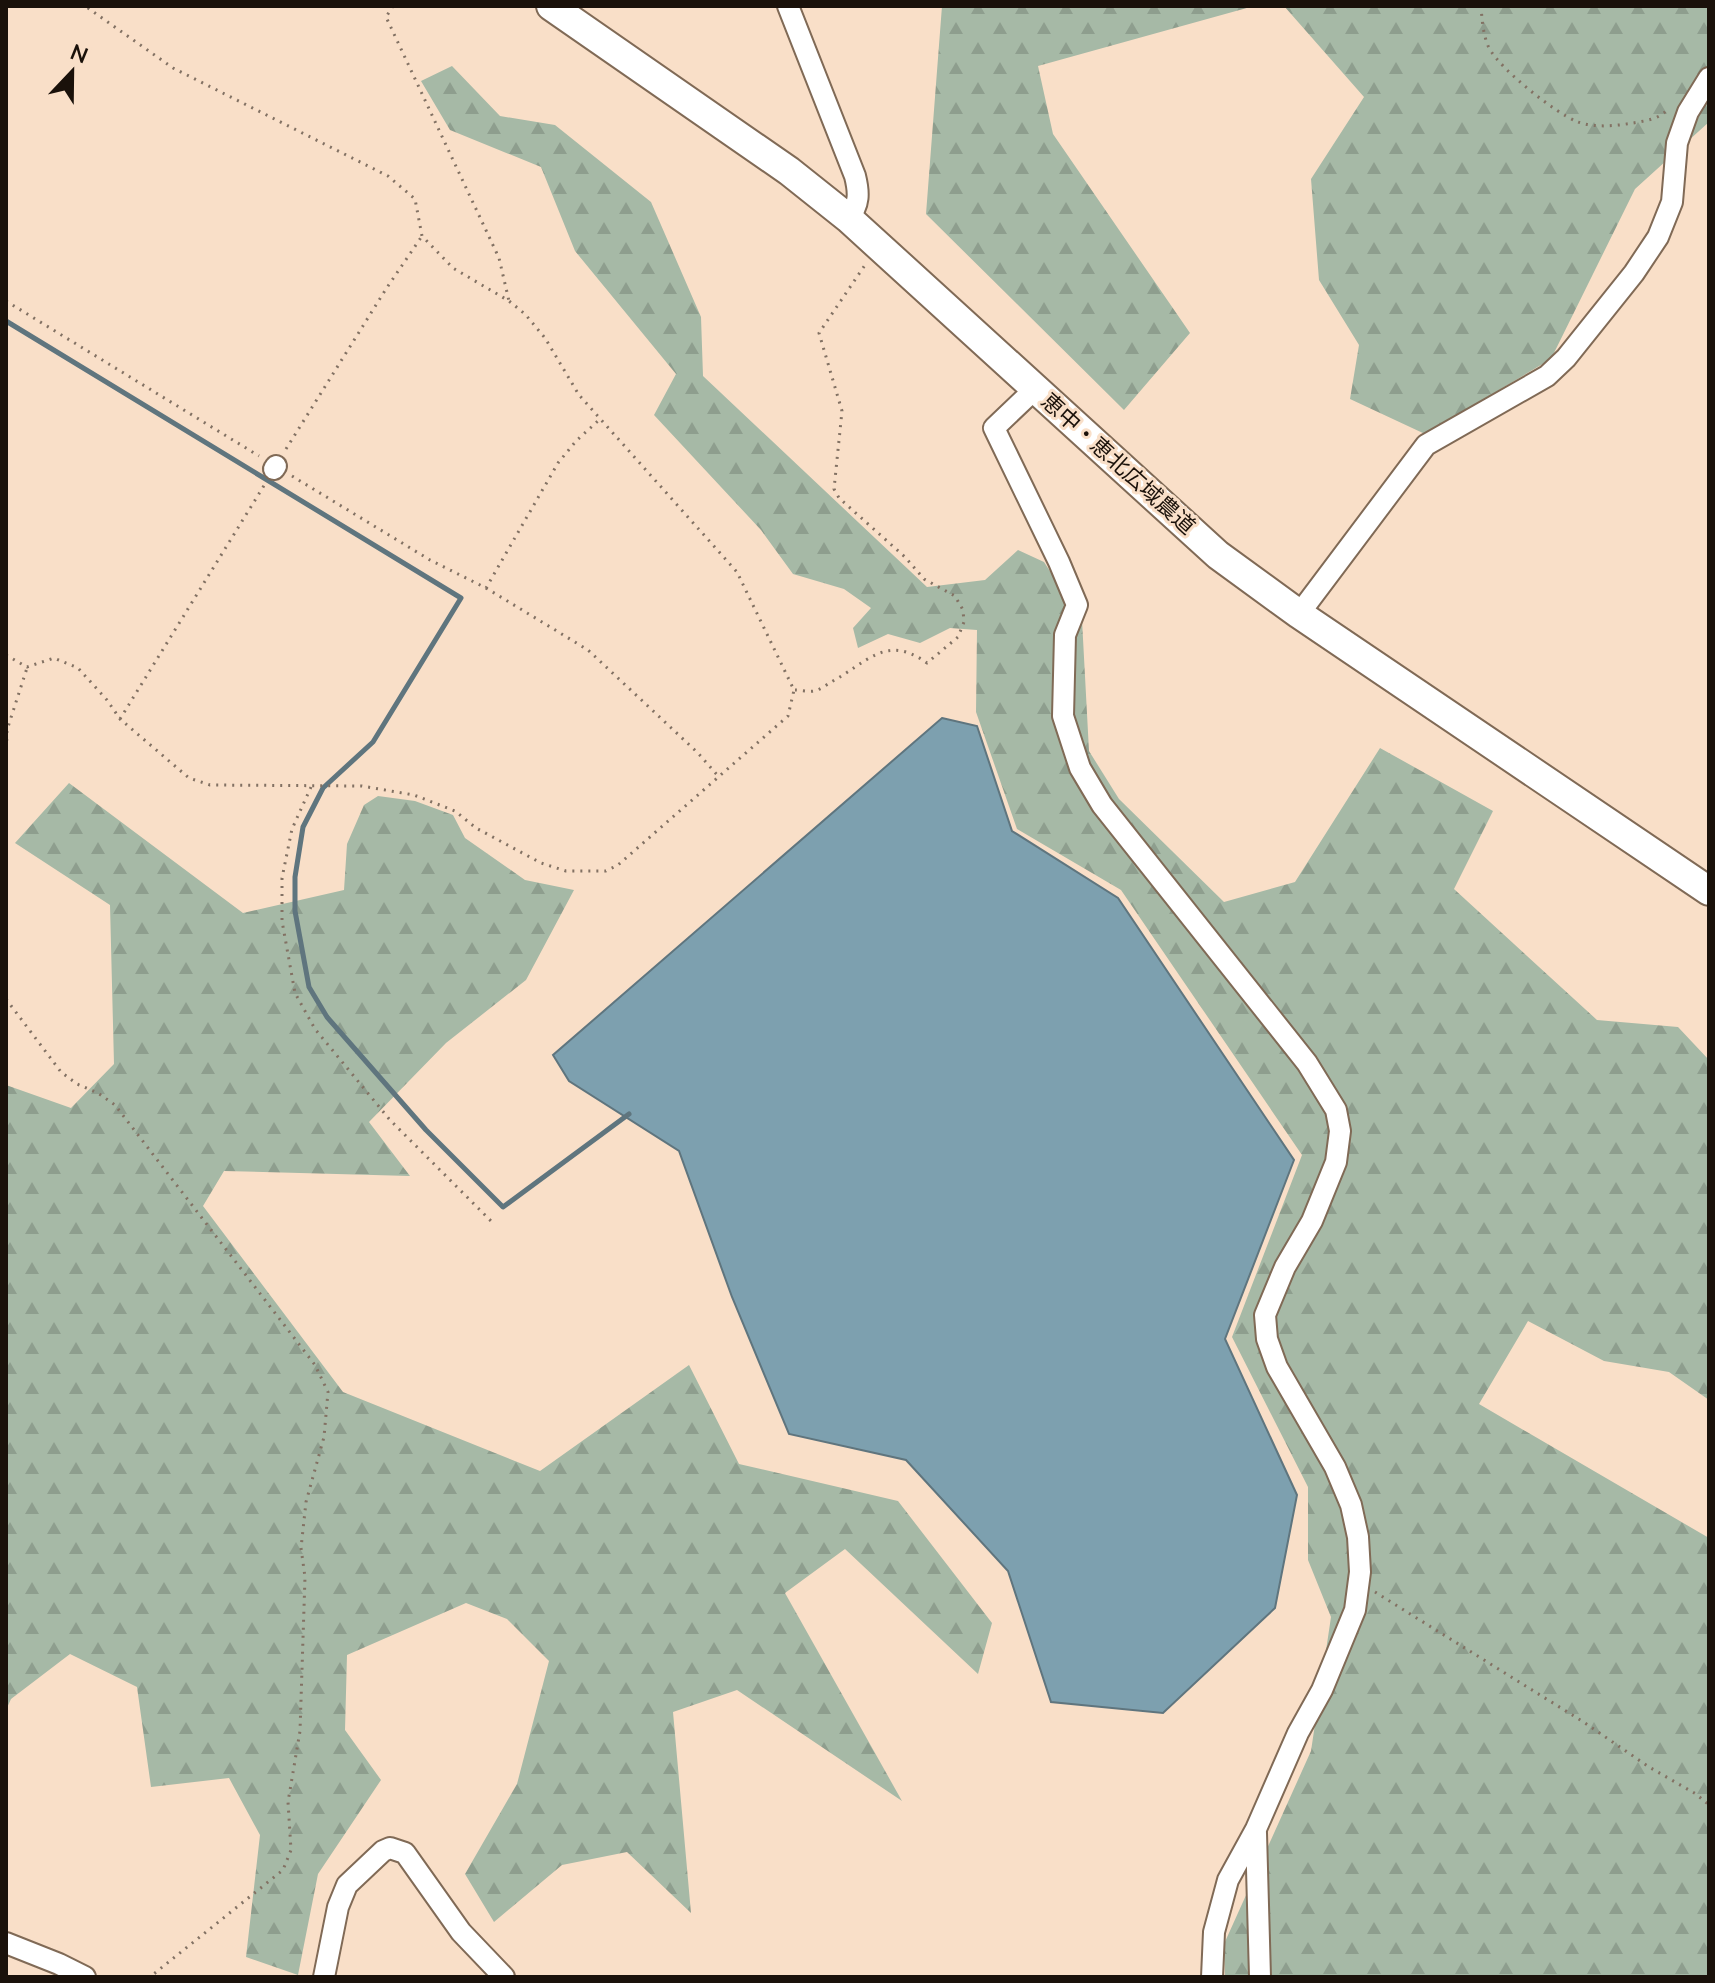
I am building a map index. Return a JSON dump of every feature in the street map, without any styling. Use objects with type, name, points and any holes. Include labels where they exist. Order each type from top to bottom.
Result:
[{"type":"street","name":"恵中・恵北広域農道","points":[[551,6],[777,162],[848,218],[1218,555],[1299,614],[1709,891]]},
{"type":"street","points":[[788,6],[855,176],[858,200],[848,218]]},
{"type":"street","points":[[1299,614],[1426,445],[1547,376],[1566,358],[1634,273],[1658,237],[1672,202],[1677,143],[1688,112],[1704,86]]},
{"type":"street","points":[[1035,389],[994,428],[1077,605],[1065,635],[1063,716],[1080,768],[1102,805],[1307,1063],[1336,1110],[1340,1131],[1336,1162],[1312,1221],[1285,1267],[1265,1315],[1267,1339],[1277,1367],[1335,1467],[1351,1505],[1358,1537],[1359,1583],[1355,1610],[1322,1690],[1298,1733],[1256,1829],[1228,1880],[1214,1932],[1212,1977]]},
{"type":"street","points":[[1256,1829],[1260,1977]]},
{"type":"street","points":[[324,1977],[338,1907],[347,1885],[390,1848],[405,1853],[461,1932],[504,1977]]},
{"type":"street","points":[[6,1943],[85,1977]]},
{"type":"path","points":[[6,655],[27,667],[54,658],[78,668],[120,719],[189,778],[210,785],[362,786],[414,795],[455,811],[476,828],[541,863],[566,871],[606,871],[618,865],[788,716],[794,690],[737,572],[579,395],[545,338],[525,314],[453,268],[422,236],[415,199],[388,176],[173,68],[85,6]]},
{"type":"path","points":[[393,6],[386,17],[499,258],[509,301]]},
{"type":"path","points":[[1481,6],[1488,45],[1498,61],[1560,113],[1578,122],[1596,126],[1643,122],[1663,115],[1684,92],[1704,86]]},
{"type":"path","points":[[275,468],[422,236]]},
{"type":"path","points":[[794,690],[816,691],[885,650],[903,650],[927,663],[958,637],[964,622],[963,610],[955,596],[924,579],[905,557],[839,498],[834,489],[842,411],[819,333],[878,245]]},
{"type":"path","points":[[6,301],[275,468],[588,650],[698,753],[718,777]]},
{"type":"path","points":[[486,588],[558,463],[576,441],[601,419]]},
{"type":"path","points":[[120,719],[261,490]]},
{"type":"path","points":[[6,765],[7,730],[27,667]]},
{"type":"path","points":[[311,787],[292,829],[282,878],[282,921],[295,993],[315,1029],[390,1120],[491,1221]]},
{"type":"path","points":[[6,999],[61,1072],[115,1105],[315,1365],[328,1392],[324,1437],[306,1502],[301,1548],[305,1592],[300,1731],[288,1802],[291,1850],[283,1870],[150,1977]]},
{"type":"path","points":[[1359,1583],[1585,1723],[1709,1805]]},
{"type":"green space","points":[[942,6],[1254,6],[1038,66],[1053,134],[1190,333],[1124,410],[926,214]]},
{"type":"green space","points":[[1284,6],[1709,6],[1709,122],[1635,189],[1551,359],[1425,434],[1350,399],[1359,345],[1319,280],[1311,179],[1364,97]]},
{"type":"green space","points":[[452,66],[500,116],[555,125],[651,202],[701,317],[703,376],[927,587],[985,580],[1018,550],[1044,562],[1082,620],[1089,751],[1119,799],[1224,902],[1295,882],[1380,748],[1493,811],[1454,889],[1597,1020],[1678,1027],[1709,1060],[1709,1400],[1669,1372],[1604,1361],[1528,1321],[1479,1404],[1709,1538],[1709,1977],[1225,1977],[1224,1944],[1311,1751],[1331,1617],[1308,1560],[1308,1487],[1232,1337],[1302,1155],[1121,890],[1017,829],[976,712],[977,630],[950,628],[920,643],[888,634],[858,648],[853,628],[871,608],[844,589],[793,574],[761,530],[654,415],[676,374],[575,251],[541,167],[450,130],[421,81]]},
{"type":"green space","points":[[69,783],[243,913],[344,890],[347,844],[364,805],[378,796],[415,801],[453,815],[465,838],[525,880],[574,890],[526,980],[446,1043],[369,1122],[410,1176],[224,1171],[203,1206],[343,1392],[540,1471],[689,1365],[739,1464],[898,1501],[992,1623],[978,1674],[845,1549],[785,1593],[902,1801],[737,1690],[673,1712],[691,1913],[627,1852],[562,1865],[494,1922],[465,1874],[517,1784],[549,1661],[507,1619],[466,1603],[347,1655],[345,1730],[381,1780],[318,1874],[298,1975],[246,1957],[260,1835],[229,1778],[151,1787],[137,1687],[70,1654],[11,1699],[6,1710],[6,1085],[71,1108],[114,1064],[110,905],[15,843]]},
{"type":"water","points":[[942,718],[977,726],[1012,831],[1118,898],[1294,1160],[1225,1339],[1297,1495],[1275,1608],[1163,1713],[1051,1702],[1008,1571],[906,1460],[789,1434],[732,1297],[679,1151],[569,1081],[553,1055]]},
{"type":"waterway","points":[[6,321],[461,598],[373,742],[323,788],[303,827],[295,877],[295,911],[309,987],[327,1017],[426,1130],[503,1207],[629,1114]]}]
